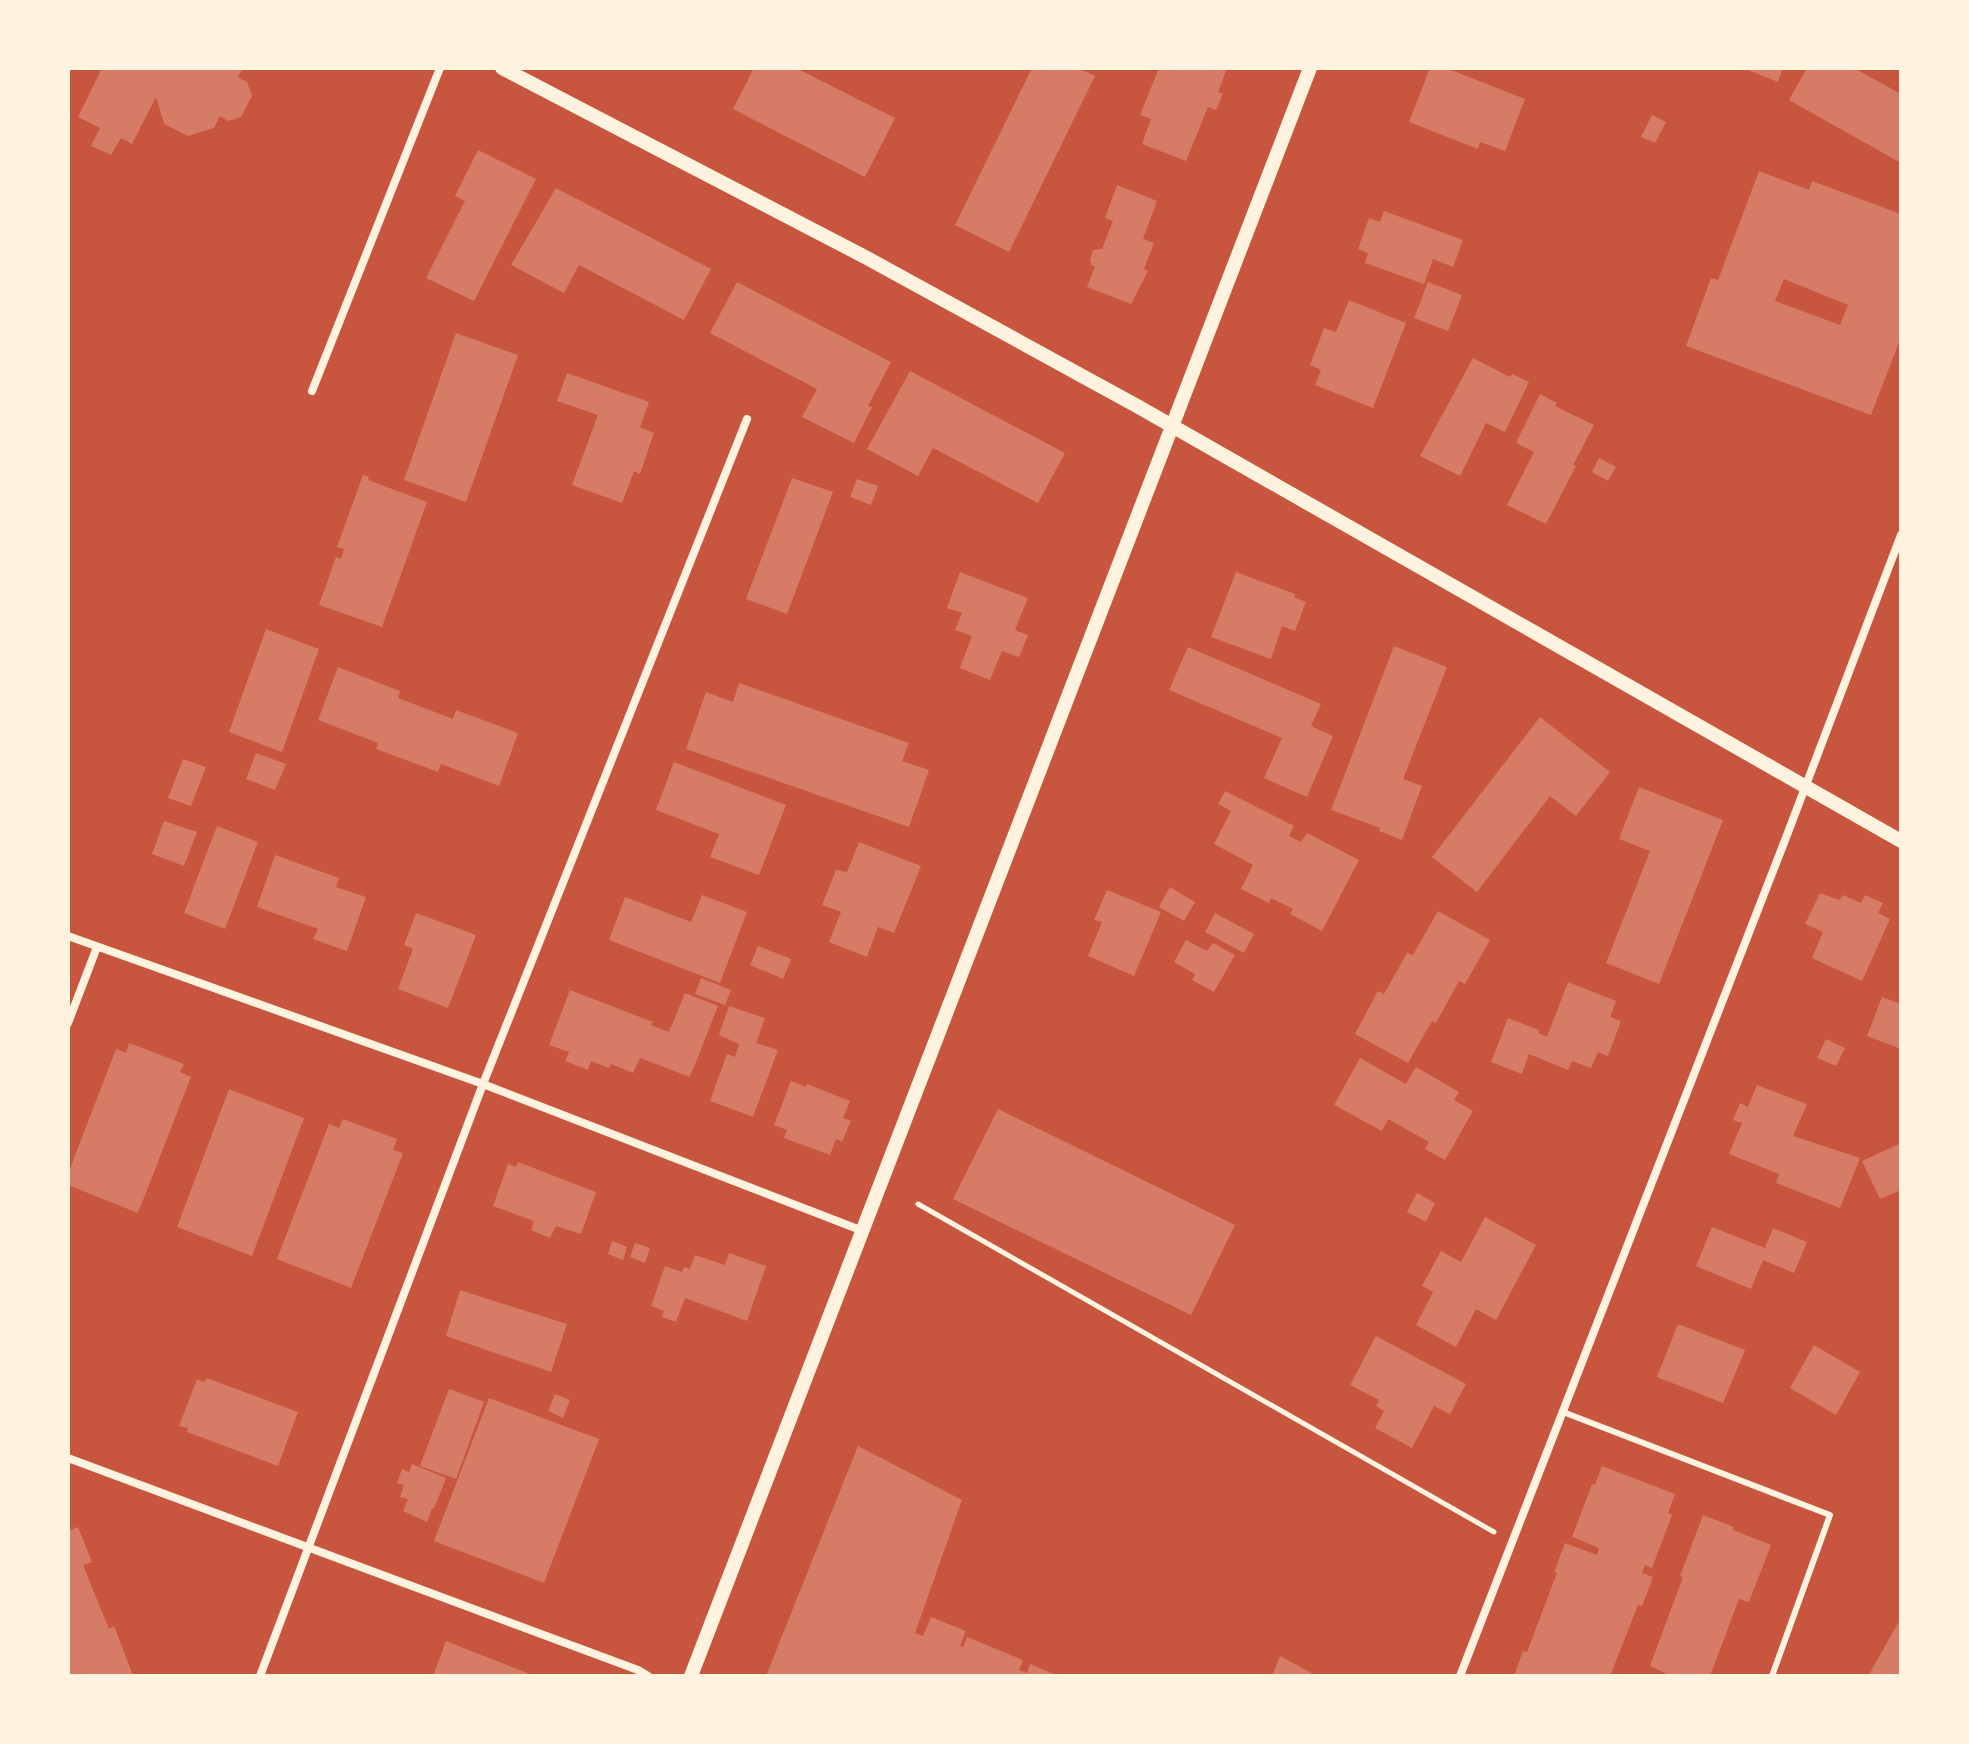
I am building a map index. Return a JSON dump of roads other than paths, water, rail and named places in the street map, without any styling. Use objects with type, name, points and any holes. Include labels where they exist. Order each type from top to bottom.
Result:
[{"type":"street","points":[[312,391],[440,68]]},
{"type":"street","points":[[502,68],[867,258],[1171,425],[1901,841]]},
{"type":"street","points":[[691,1676],[1310,68]]},
{"type":"street","points":[[260,1676],[483,1084],[747,419]]},
{"type":"street","points":[[1460,1676],[1901,535]]},
{"type":"street","points":[[68,936],[483,1084],[863,1231]]},
{"type":"street","points":[[68,1023],[97,947]]},
{"type":"street","points":[[68,1458],[610,1659],[648,1676]]},
{"type":"lane","points":[[1563,1412],[1830,1515],[1772,1676]]}]
